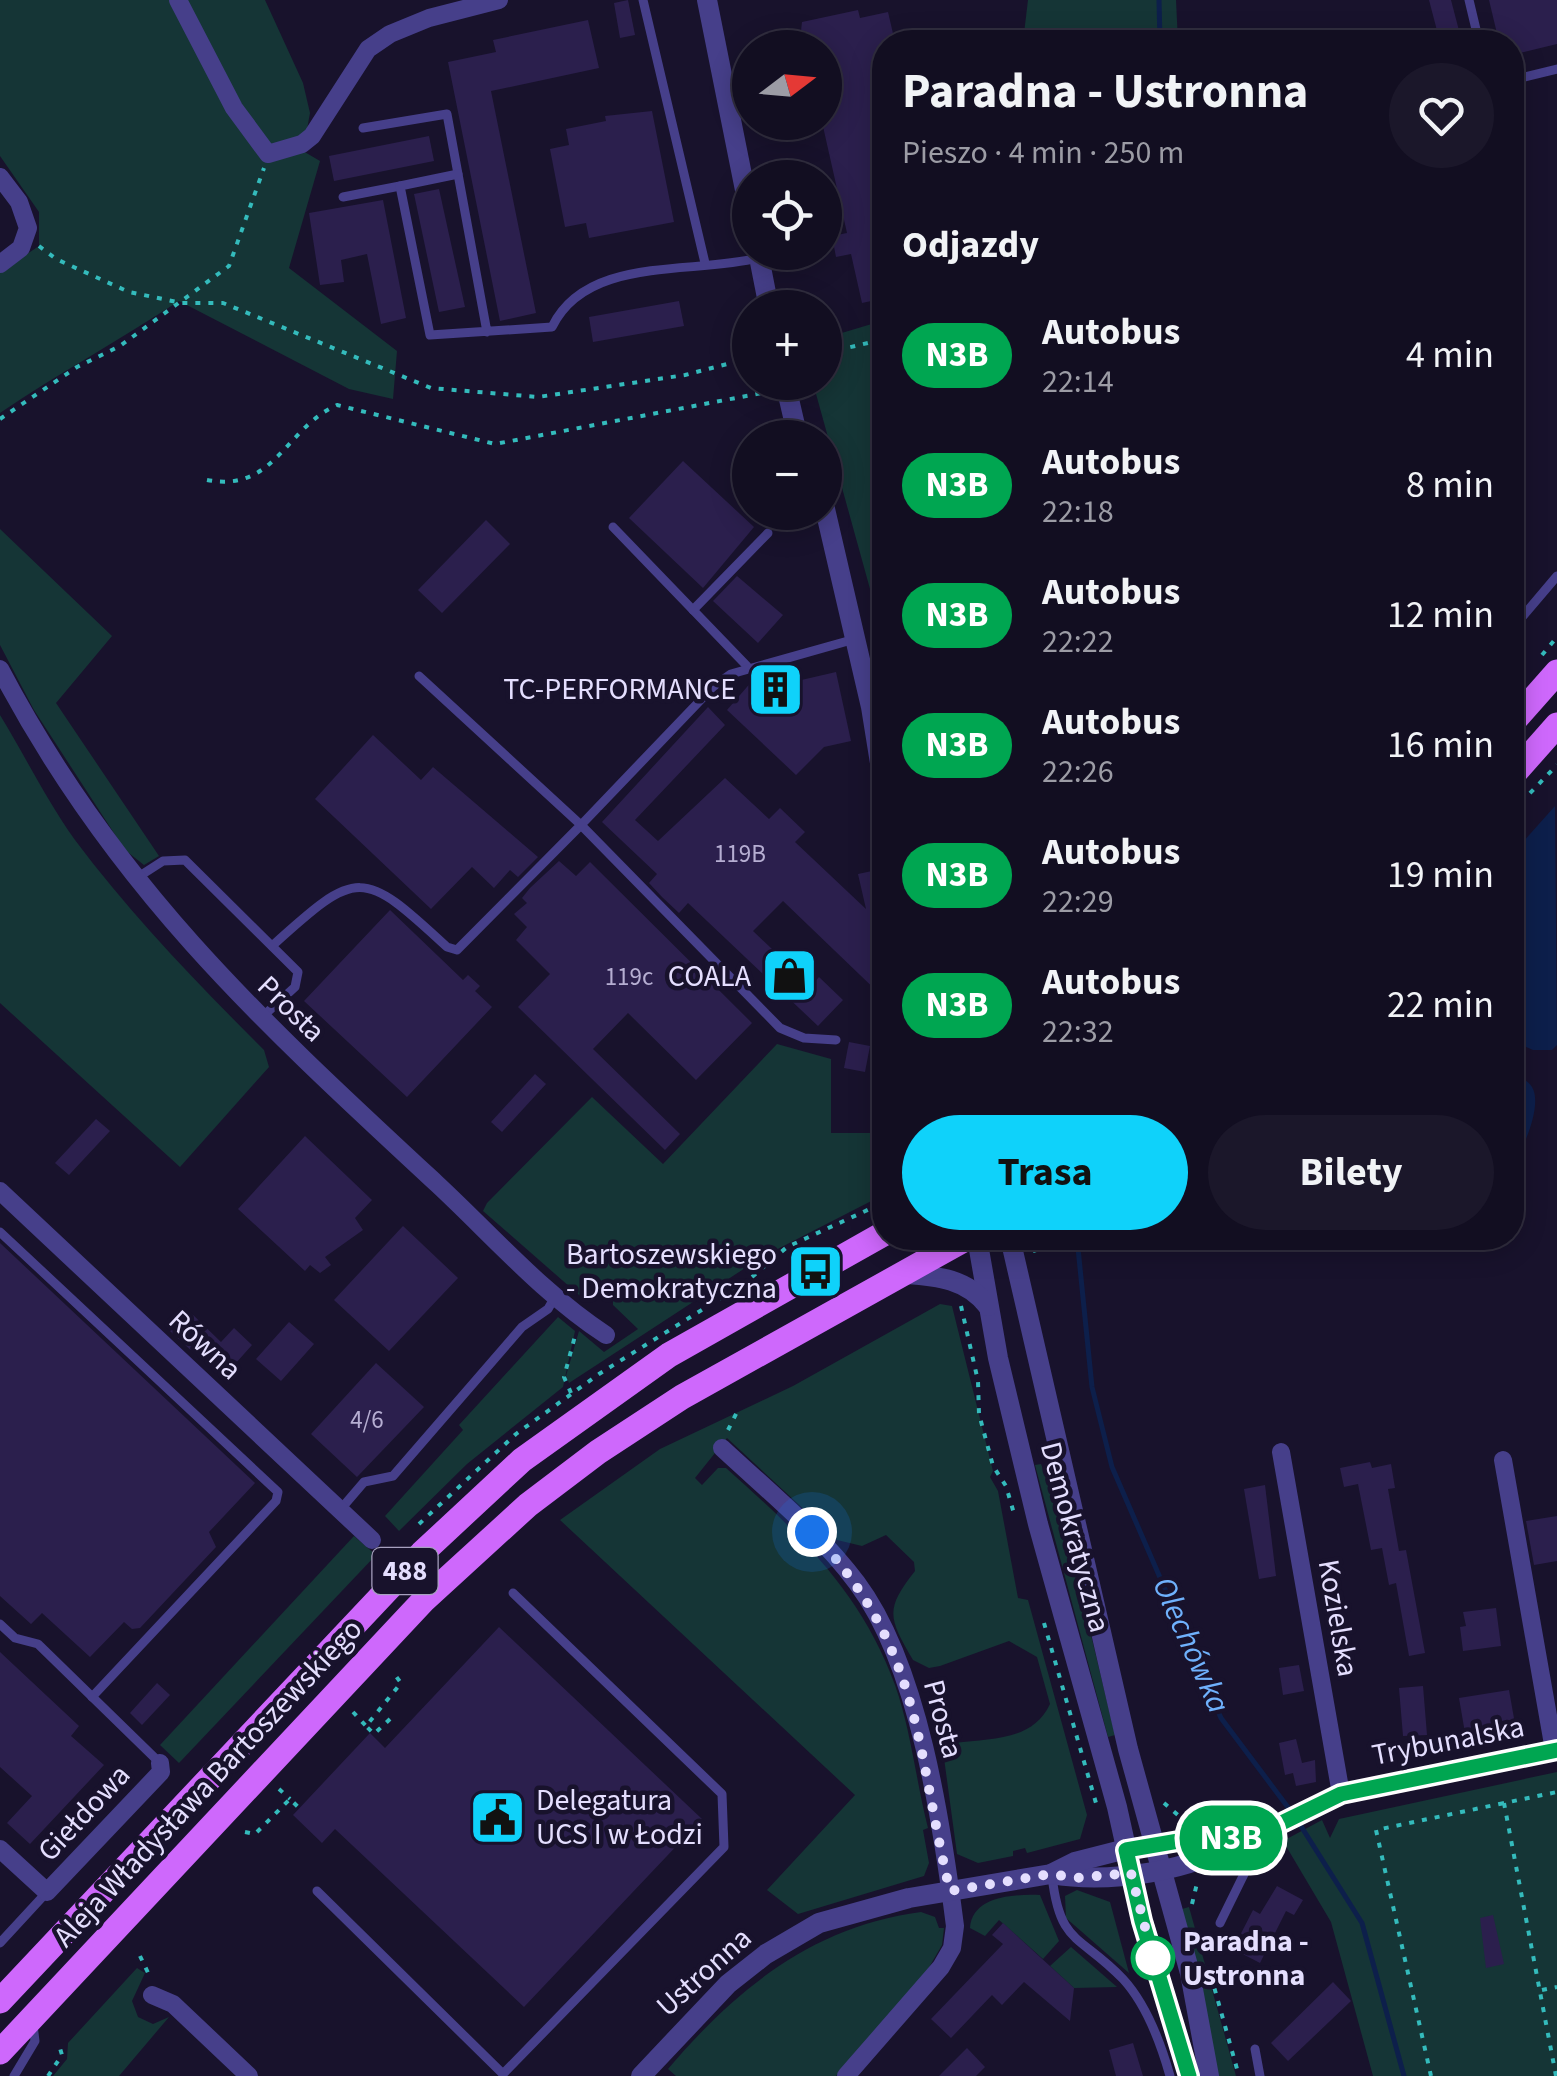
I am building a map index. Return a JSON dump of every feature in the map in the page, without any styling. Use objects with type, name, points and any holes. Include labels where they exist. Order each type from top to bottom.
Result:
[{"type":"main road","points":[[1524,709],[1557,672]]},
{"type":"main road","points":[[1524,762],[1557,725]]},
{"type":"main road","name":"Aleja Władysława Bartoszewskiego","points":[[0,2001],[422,1554],[512,1468],[669,1355],[872,1239]]},
{"type":"main road","name":"Aleja Władysława Bartoszewskiego","points":[[0,2052],[424,1600],[499,1529],[598,1452],[682,1397],[947,1250]]},
{"type":"street","points":[[178,0],[234,108],[268,154],[302,144],[312,136],[368,50],[390,34],[462,5],[499,0]]},
{"type":"street","points":[[707,0],[739,160]]},
{"type":"street","points":[[0,177],[25,213],[26,238],[0,264]]},
{"type":"street","points":[[830,530],[872,712]]},
{"type":"street","name":"Prosta","points":[[0,669],[60,775],[135,879],[260,1018],[606,1335]]},
{"type":"street","name":"Równa","points":[[0,1191],[372,1540]]},
{"type":"street","name":"Demokratyczna","points":[[979,1250],[1038,1524],[1189,2076]]},
{"type":"street","name":"Demokratyczna","points":[[1013,1250],[1154,1845],[1190,1973],[1209,2076]]},
{"type":"street","points":[[906,1274],[954,1280],[974,1291],[988,1306]]},
{"type":"street","name":"Prosta","points":[[724,1450],[838,1560],[889,1639],[931,1779],[955,1926],[947,1958],[857,2072]]},
{"type":"street","name":"Kozielska","points":[[1281,1452],[1341,1794]]},
{"type":"street","points":[[1503,1460],[1555,1750]]},
{"type":"street","name":"Trybunalska","points":[[1131,1873],[1222,1851],[1341,1794],[1555,1750]]},
{"type":"street","name":"Giełdowa","points":[[47,1892],[161,1772],[160,1763]]},
{"type":"street","name":"Trybunalska","points":[[1126,1850],[1218,1836],[1243,1839]]},
{"type":"street","points":[[0,1849],[47,1892]]},
{"type":"street","name":"Ustronna","points":[[641,2076],[728,1984],[784,1942],[856,1911],[1051,1874],[1074,1862],[1126,1850]]},
{"type":"street","name":"Ustronna","points":[[1051,1874],[1076,1878],[1131,1873]]},
{"type":"street","points":[[152,1995],[172,2004],[249,2076]]},
{"type":"lane","points":[[643,0],[705,263]]},
{"type":"lane","points":[[1469,0],[1476,30]]},
{"type":"lane","points":[[1524,77],[1557,69]]},
{"type":"lane","points":[[363,128],[447,114],[487,332]]},
{"type":"lane","points":[[344,197],[458,174]]},
{"type":"lane","points":[[400,186],[430,335],[552,327],[558,314],[590,284],[732,259]]},
{"type":"lane","points":[[613,527],[747,666]]},
{"type":"lane","points":[[693,610],[768,532]]},
{"type":"lane","points":[[1524,615],[1557,576]]},
{"type":"lane","points":[[272,946],[325,897],[354,888],[386,894],[447,947],[464,947],[714,686],[747,666],[855,639]]},
{"type":"lane","points":[[419,676],[581,824],[780,1028],[804,1038],[836,1040]]},
{"type":"lane","points":[[135,879],[163,861],[185,860],[298,972],[294,986],[260,1018]]},
{"type":"lane","points":[[0,1232],[278,1492],[276,1501],[92,1697]]},
{"type":"lane","points":[[340,1510],[364,1482],[393,1476],[557,1294]]},
{"type":"lane","points":[[316,1892],[502,2075],[724,1847],[722,1794],[514,1592]]},
{"type":"lane","points":[[0,1624],[15,1638],[38,1644],[160,1763]]},
{"type":"lane","points":[[1220,1923],[1245,1877],[1243,1839]]},
{"type":"lane","points":[[1051,1874],[1058,1918],[1124,1981],[1158,2038],[1170,2076]]},
{"type":"lane","name":"Giełdowa","points":[[0,1943],[47,1892]]},
{"type":"lane","points":[[14,2076],[35,2041],[32,2018]]},
{"type":"lane","points":[[1255,2049],[1260,2076]]},
{"type":"path","points":[[0,419],[182,302],[228,266],[268,154]]},
{"type":"path","points":[[26,238],[56,259],[130,292],[182,302],[224,302],[431,388],[538,397],[685,374],[732,362]]},
{"type":"path","points":[[842,349],[872,342]]},
{"type":"path","points":[[207,480],[234,485],[265,470],[323,411],[337,404],[494,444],[732,396]]},
{"type":"path","points":[[1524,799],[1557,764]]},
{"type":"path","points":[[571,1394],[564,1377],[584,1318]]},
{"type":"path","points":[[724,1450],[727,1432],[739,1408]]},
{"type":"path","points":[[366,1726],[400,1683],[394,1675]]},
{"type":"path","points":[[354,1712],[374,1734],[390,1719]]},
{"type":"path","points":[[279,1788],[299,1808]]},
{"type":"path","points":[[1431,2076],[1376,1830],[1557,1792]]},
{"type":"path","points":[[245,1832],[255,1834],[290,1800]]},
{"type":"path","points":[[1504,1803],[1556,2076]]},
{"type":"path","points":[[1540,1990],[1557,1987]]},
{"type":"path","points":[[48,2076],[62,2055],[59,2045]]},
{"type":"green space","points":[[0,0],[265,0],[303,83],[310,113],[303,151],[320,161],[289,268],[397,351],[393,399],[349,389],[179,301],[0,413],[0,272],[39,246],[39,212],[0,156]]},
{"type":"green space","points":[[1028,0],[1176,0],[1177,30],[1024,30]]},
{"type":"green space","points":[[872,324],[872,596],[842,488],[842,420],[823,420],[818,400],[842,400],[842,333]]},
{"type":"green space","points":[[0,529],[112,636],[56,703],[159,856],[144,865],[125,850],[34,710],[0,645]]},
{"type":"green space","points":[[0,715],[55,810],[97,868],[166,948],[264,1050],[269,1067],[180,1167],[0,1003]]},
{"type":"green space","points":[[777,1044],[831,1059],[831,1133],[872,1133],[872,1201],[762,1257],[569,1383],[566,1376],[579,1331],[604,1352],[638,1329],[613,1305],[613,1292],[586,1301],[483,1211],[592,1097],[663,1164]]},
{"type":"green space","points":[[940,1304],[952,1306],[993,1471],[990,1477],[998,1491],[1018,1598],[1028,1600],[1087,1815],[1080,1839],[1027,1853],[1025,1848],[1013,1851],[1013,1856],[978,1863],[957,1854],[944,1758],[955,1743],[1010,1736],[1043,1716],[1050,1704],[1037,1657],[1009,1641],[940,1666],[929,1668],[913,1660],[893,1614],[898,1595],[915,1571],[914,1562],[886,1535],[862,1546],[837,1540],[727,1438],[695,1478],[702,1485],[718,1468],[726,1468],[802,1540],[865,1621],[895,1685],[928,1828],[923,1830],[929,1863],[924,1876],[798,1914],[767,1890],[855,1795],[560,1520],[660,1449],[793,1386]]},
{"type":"green space","points":[[558,1317],[575,1331],[563,1387],[467,1464],[399,1531],[385,1516],[463,1430],[459,1425]]},
{"type":"green space","points":[[1041,1464],[1067,1535],[1115,1735],[1108,1737],[1035,1465]]},
{"type":"green space","points":[[354,1536],[376,1555],[179,1763],[160,1745]]},
{"type":"green space","points":[[1557,1772],[1557,2076],[1373,2076],[1331,1922],[1283,1841],[1322,1820],[1330,1838],[1339,1819]]},
{"type":"green space","points":[[1077,1890],[1110,1902],[1129,1973],[1066,1918],[1065,1896]]},
{"type":"green space","points":[[1018,1895],[1040,1895],[1059,1941],[1043,1959],[999,1920],[985,1936],[970,1928],[978,1909],[986,1903]]},
{"type":"green space","points":[[1189,1907],[1236,2076],[1214,2076],[1182,1909]]},
{"type":"green space","points":[[921,1912],[935,1917],[939,1928],[944,1928],[942,1945],[924,1976],[836,2076],[676,2076],[668,2069],[721,2013],[780,1966],[845,1931]]},
{"type":"green space","points":[[1071,1947],[1117,1987],[1074,1988],[1050,1966]]},
{"type":"green space","points":[[137,1968],[145,1973],[132,2001],[138,2017],[153,2024],[169,2017],[119,2076],[53,2076],[67,2059],[68,2043]]},
{"type":"water","points":[[1555,806],[1557,1045],[1552,1050],[1524,1046],[1524,841]]},
{"type":"water","points":[[1524,1079],[1535,1095],[1524,1142]]},
{"type":"building","points":[[628,0],[635,35],[620,38],[614,3]]},
{"type":"building","points":[[1429,0],[1451,0],[1459,30],[1437,30]]},
{"type":"building","points":[[1489,0],[1557,0],[1557,44],[1524,52],[1524,30],[1496,30]]},
{"type":"building","points":[[858,10],[860,18],[888,12],[892,30],[872,30],[872,301],[862,303],[851,254],[842,256],[842,234],[847,233],[842,211],[842,160],[831,160],[826,140],[842,140],[842,30],[801,30],[802,22]]},
{"type":"building","points":[[588,20],[599,68],[491,91],[536,313],[500,321],[448,62],[496,52],[493,40]]},
{"type":"building","points":[[652,111],[674,222],[589,238],[586,223],[565,227],[550,149],[569,145],[566,129],[606,121],[605,116]]},
{"type":"building","points":[[429,136],[434,161],[334,181],[329,156]]},
{"type":"building","points":[[439,189],[465,307],[439,312],[414,194]]},
{"type":"building","points":[[383,200],[406,318],[381,324],[367,254],[341,260],[344,282],[320,285],[309,213]]},
{"type":"building","points":[[679,301],[684,326],[593,342],[589,317]]},
{"type":"building","points":[[683,461],[732,507],[732,530],[751,530],[703,588],[629,518]]},
{"type":"building","points":[[486,520],[510,544],[442,613],[418,590]]},
{"type":"building","points":[[737,576],[783,615],[758,643],[713,601]]},
{"type":"building","points":[[795,672],[797,681],[836,672],[851,741],[824,747],[796,775],[727,710],[753,680]]},
{"type":"building","points":[[708,707],[725,725],[635,820],[658,841],[725,778],[769,819],[780,808],[805,832],[795,842],[866,909],[858,874],[872,871],[872,987],[783,901],[753,931],[811,986],[819,977],[843,1000],[818,1026],[688,903],[679,913],[662,897],[649,883],[657,874],[602,822]]},
{"type":"building","points":[[373,735],[421,780],[433,767],[538,857],[518,877],[510,870],[494,888],[472,867],[431,909],[315,799]]},
{"type":"building","points":[[559,861],[576,876],[590,862],[752,1023],[696,1080],[628,1013],[593,1049],[680,1134],[665,1150],[518,1007],[550,974],[516,940],[527,927],[514,914],[527,903],[522,898],[530,888]]},
{"type":"building","points":[[390,910],[463,980],[468,975],[480,986],[475,991],[492,1007],[407,1097],[304,1001]]},
{"type":"building","points":[[849,1042],[870,1046],[865,1072],[844,1068]]},
{"type":"building","points":[[535,1074],[546,1084],[502,1132],[491,1122]]},
{"type":"building","points":[[96,1119],[110,1131],[69,1175],[55,1163]]},
{"type":"building","points":[[305,1136],[372,1200],[355,1218],[363,1230],[325,1257],[331,1265],[320,1273],[310,1265],[305,1271],[238,1209]]},
{"type":"building","points":[[403,1226],[458,1278],[389,1351],[334,1300]]},
{"type":"building","points":[[0,1243],[255,1483],[209,1532],[216,1547],[140,1628],[132,1629],[124,1622],[90,1657],[42,1613],[31,1624],[0,1596]]},
{"type":"building","points":[[190,1312],[221,1342],[234,1328],[252,1345],[227,1373],[200,1349],[195,1354],[170,1331]]},
{"type":"building","points":[[289,1322],[314,1344],[281,1381],[256,1359]]},
{"type":"building","points":[[376,1363],[424,1407],[357,1477],[311,1434]]},
{"type":"building","points":[[1370,1462],[1372,1468],[1391,1464],[1395,1488],[1388,1489],[1399,1551],[1406,1550],[1425,1653],[1409,1656],[1396,1583],[1389,1585],[1382,1548],[1371,1550],[1358,1484],[1344,1487],[1340,1468]]},
{"type":"building","points":[[1265,1485],[1276,1576],[1259,1579],[1244,1489]]},
{"type":"building","points":[[1557,1516],[1557,1561],[1534,1565],[1526,1521]]},
{"type":"building","points":[[1496,1608],[1501,1646],[1463,1651],[1463,1612]]},
{"type":"building","name":"Delegatura UCS I w Łodzi","points":[[499,1627],[702,1819],[524,2007],[335,1829],[322,1843],[293,1815],[370,1733],[385,1748]]},
{"type":"building","points":[[0,1652],[79,1726],[71,1736],[104,1765],[30,1844],[7,1823],[32,1796],[0,1767]]},
{"type":"building","points":[[1299,1665],[1304,1691],[1283,1695],[1279,1668]]},
{"type":"building","points":[[157,1683],[170,1695],[142,1725],[130,1713]]},
{"type":"building","points":[[1423,1686],[1427,1735],[1403,1736],[1399,1688]]},
{"type":"building","points":[[1509,1690],[1515,1724],[1465,1733],[1459,1698]]},
{"type":"building","points":[[1296,1739],[1302,1763],[1315,1760],[1316,1782],[1296,1786],[1293,1773],[1285,1775],[1279,1743]]},
{"type":"building","points":[[1277,1886],[1303,1900],[1294,1915],[1286,1911],[1260,1963],[1233,1949],[1253,1910],[1260,1914]]},
{"type":"building","points":[[1493,1915],[1504,1964],[1486,1968],[1480,1918]]},
{"type":"building","points":[[1003,1923],[1074,1988],[1070,2021],[1024,1982],[1002,2005],[992,1995],[951,2038],[931,2019],[1003,1944],[992,1935]]},
{"type":"building","points":[[1333,1982],[1351,2001],[1288,2061],[1271,2043]]},
{"type":"building","points":[[1133,2043],[1143,2076],[1116,2076],[1109,2050]]},
{"type":"building","points":[[967,2048],[985,2067],[976,2076],[939,2076]]},
{"type":"waterway","name":"Olechówka","points":[[1159,0],[1160,30]]},
{"type":"waterway","name":"Olechówka","points":[[1078,1250],[1092,1387],[1112,1467],[1221,1718],[1293,1814]]},
{"type":"waterway","name":"Olechówka","points":[[1299,1823],[1362,1923],[1404,2076]]},
{"type":"bus line","name":"N3B","points":[[1189,2076],[1142,1921],[1126,1850],[1196,1838],[1255,1836],[1341,1794],[1557,1750]]},
{"type":"place","name":"TC-PERFORMANCE","points":[[775,689]]},
{"type":"place","name":"COALA","points":[[790,976]]},
{"type":"place","name":"Bartoszewskiego - Demokratyczna","points":[[816,1271]]},
{"type":"place","name":"Delegatura UCS I w Łodzi","points":[[497,1817]]},
{"type":"place","name":"Paradna - Ustronna","points":[[1153,1958]]},
{"type":"route","points":[[812,1532],[876,1612],[900,1667],[931,1779],[950,1891],[1051,1874],[1076,1878],[1131,1873],[1153,1958]]}]
